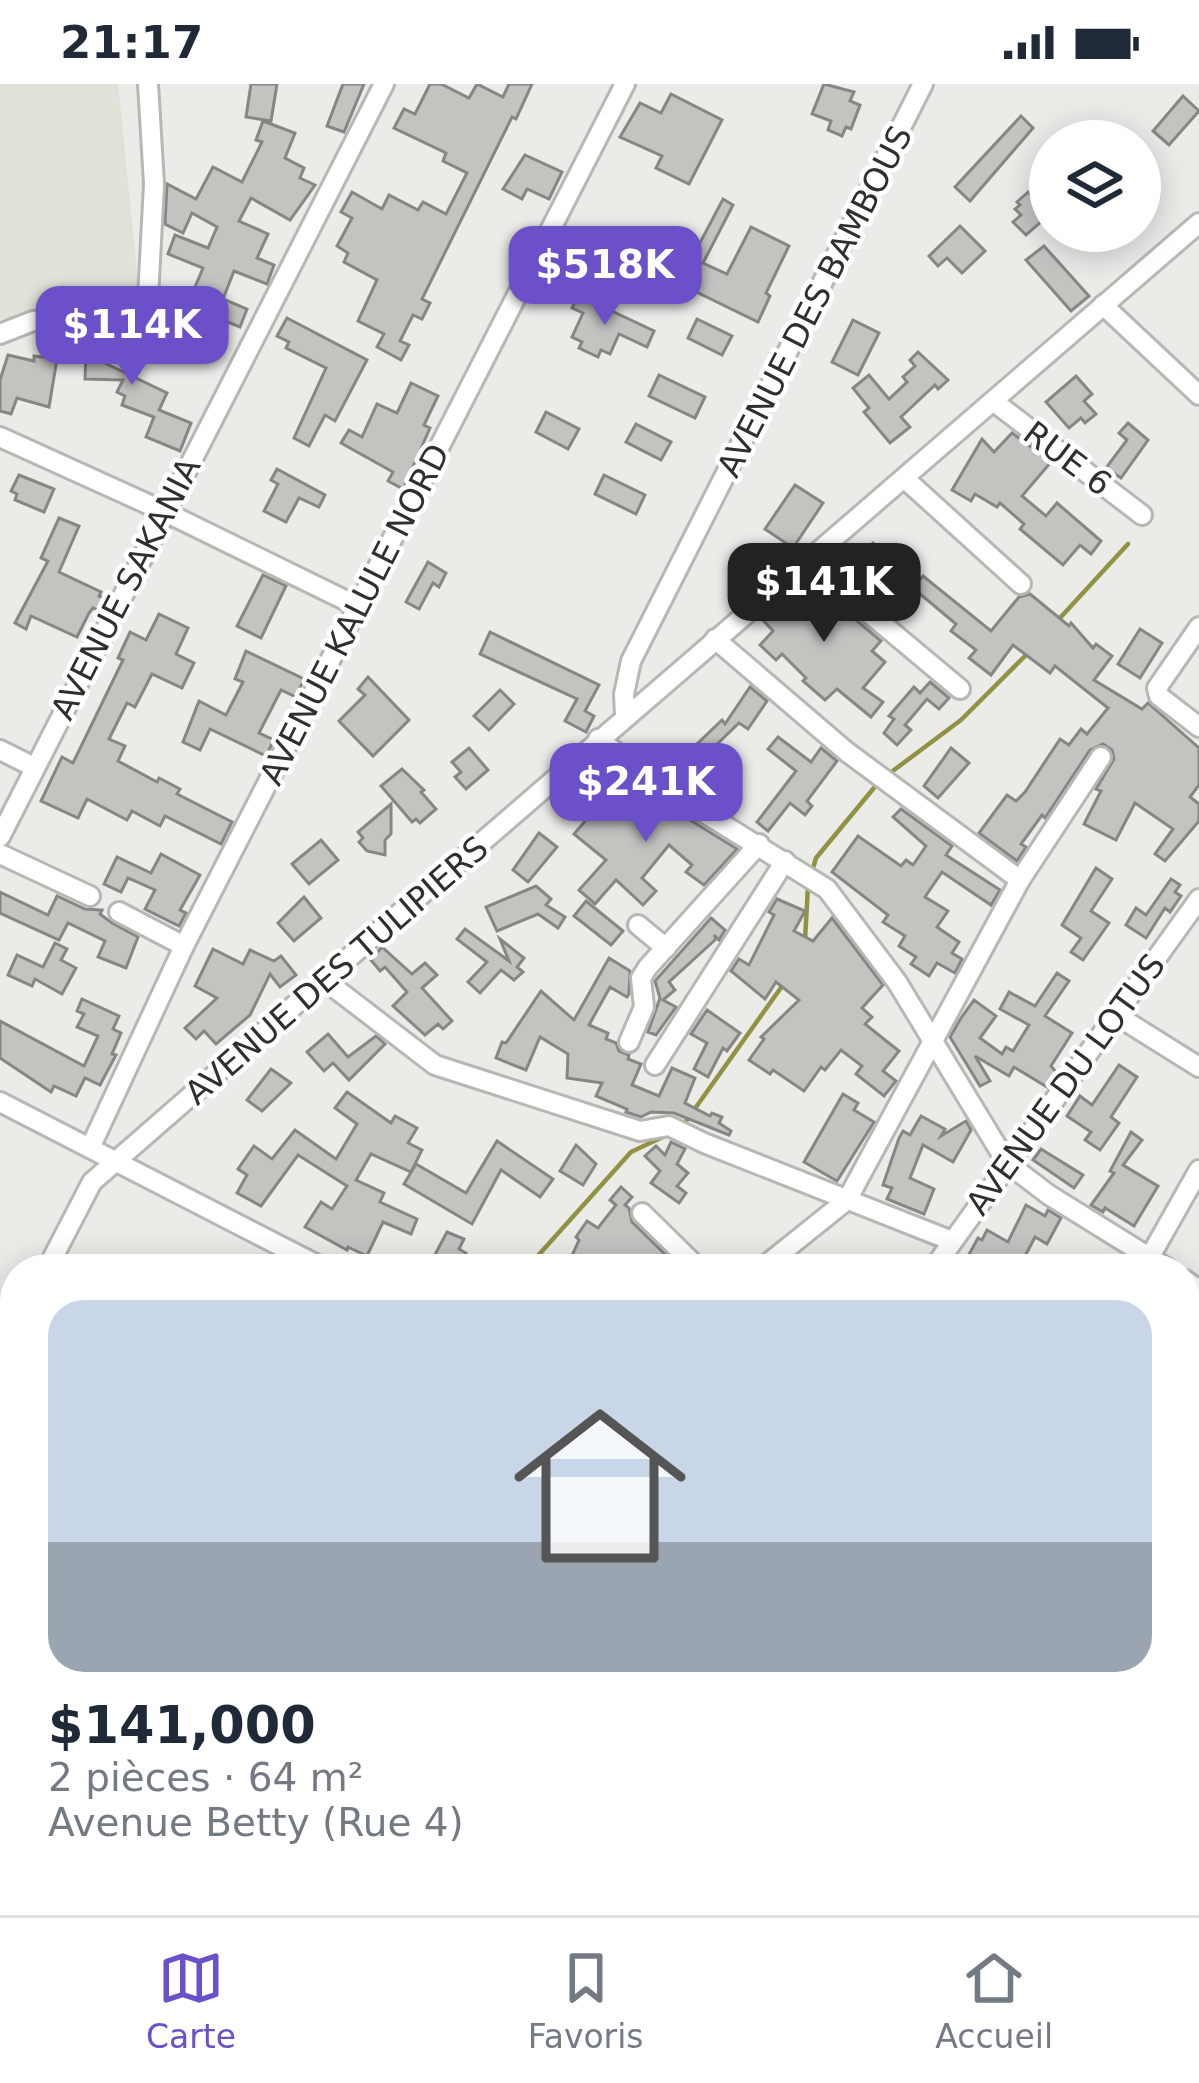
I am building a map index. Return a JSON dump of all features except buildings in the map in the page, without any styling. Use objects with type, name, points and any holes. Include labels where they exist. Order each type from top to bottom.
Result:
[{"type":"street","points":[[0,334],[34,321],[132,314],[144,308],[154,184],[148,84]]},
{"type":"street","name":"AVENUE SAKANIA","points":[[0,837],[384,84]]},
{"type":"street","name":"AVENUE KALULE NORD","points":[[90,1148],[184,946],[625,84]]},
{"type":"street","name":"AVENUE DES BAMBOUS","points":[[625,715],[631,661],[923,84]]},
{"type":"street","name":"AVENUE DES TULIPIERS","points":[[54,1254],[85,1192],[116,1162],[625,715],[1199,223]]},
{"type":"street","points":[[1103,305],[1199,395]]},
{"type":"street","name":"RUE 6","points":[[993,401],[1142,515]]},
{"type":"street","points":[[0,437],[357,606]]},
{"type":"street","points":[[904,478],[1021,584]]},
{"type":"street","points":[[808,562],[960,688]]},
{"type":"street","points":[[1199,627],[1156,688],[1159,697],[1199,727]]},
{"type":"street","points":[[716,639],[882,779],[1020,880]]},
{"type":"street","points":[[598,739],[666,788],[799,869],[864,934],[934,1039],[1006,1162],[1133,1254]]},
{"type":"street","points":[[0,750],[34,767]]},
{"type":"street","points":[[779,1254],[847,1200],[1020,880],[1101,757]]},
{"type":"street","points":[[629,1042],[644,1007],[641,978],[759,844]]},
{"type":"street","points":[[0,854],[90,896]]},
{"type":"street","points":[[655,1065],[799,869]]},
{"type":"street","name":"AVENUE DU LOTUS","points":[[943,1254],[1199,899]]},
{"type":"street","points":[[119,912],[184,946]]},
{"type":"street","points":[[638,925],[666,948]]},
{"type":"street","points":[[323,980],[401,1042],[449,1072],[640,1131],[673,1127],[952,1241]]},
{"type":"street","points":[[1116,1015],[1199,1067]]},
{"type":"street","points":[[0,1102],[296,1254]]},
{"type":"street","points":[[1151,1254],[1199,1170]]},
{"type":"street","points":[[642,1213],[683,1254]]},
{"type":"shaded area","points":[[0,84],[118,84],[140,302],[0,319]]},
{"type":"waterway","points":[[1059,619],[1128,544]]},
{"type":"waterway","points":[[886,776],[961,720],[1027,654]]},
{"type":"waterway","points":[[811,875],[816,858],[878,783]]},
{"type":"waterway","points":[[805,940],[808,886]]},
{"type":"waterway","points":[[684,1124],[785,982]]},
{"type":"waterway","points":[[539,1254],[631,1152],[669,1134]]}]
